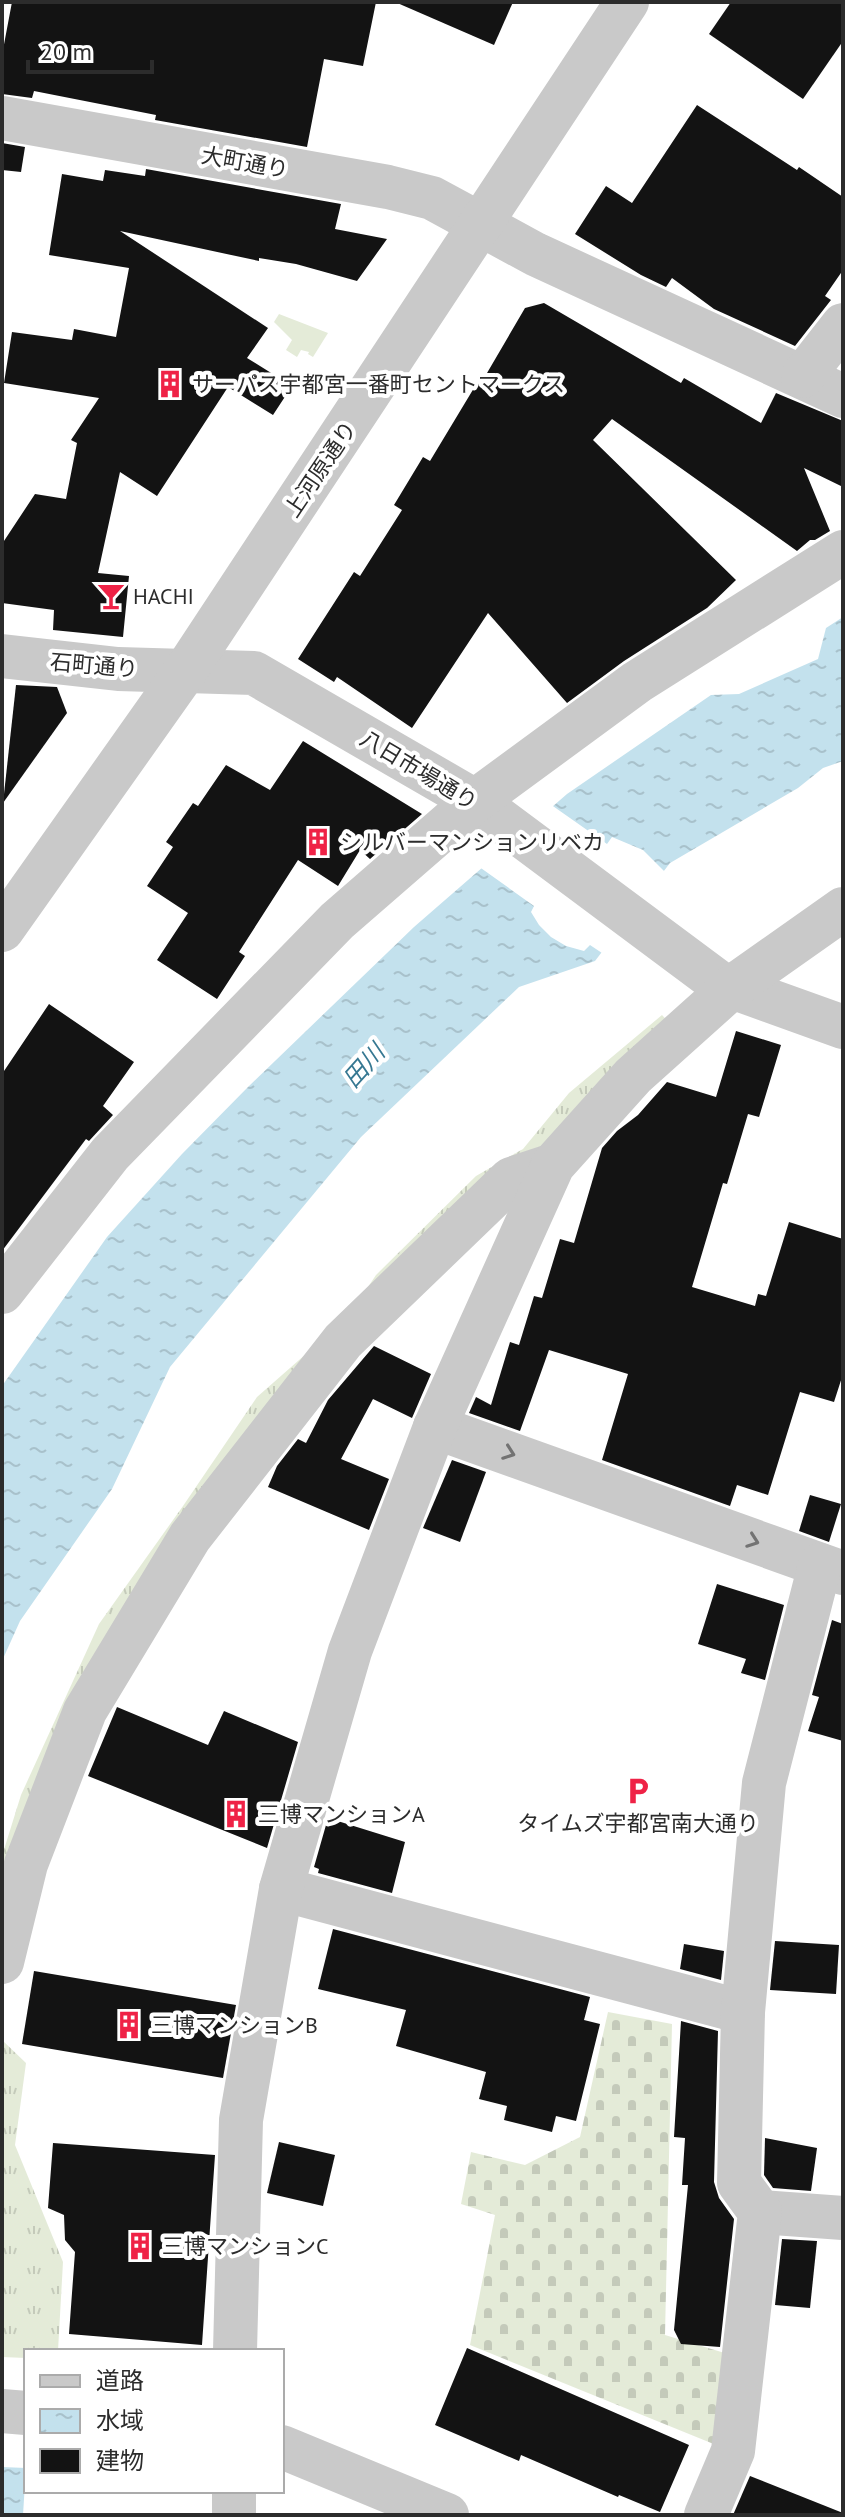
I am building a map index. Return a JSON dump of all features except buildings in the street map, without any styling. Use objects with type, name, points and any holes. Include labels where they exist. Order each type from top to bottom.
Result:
[{"type":"street","name":"上河原通り","points":[[2,930],[186,670],[627,2]]},
{"type":"street","name":"大町通り","points":[[2,118],[388,187],[432,198],[535,254],[843,396]]},
{"type":"street","points":[[803,376],[843,325]]},
{"type":"street","points":[[2,1292],[110,1154],[337,921],[637,682],[843,552]]},
{"type":"street","name":"石町通り","points":[[2,656],[118,669],[186,670]]},
{"type":"street","name":"八日市場通り","points":[[186,670],[254,673],[479,805],[725,985],[843,1027]]},
{"type":"street","points":[[235,2349],[241,2120],[281,1889],[350,1651],[435,1427],[553,1165],[633,1076],[690,1028],[725,985],[843,909]]},
{"type":"street","points":[[2,1962],[26,1864],[85,1711],[190,1537],[343,1341],[511,1179],[553,1165]]},
{"type":"street","points":[[435,1427],[832,1569],[764,1783],[743,2012],[739,2183],[760,2212],[733,2451],[706,2515]]},
{"type":"street","points":[[281,1889],[743,2012]]},
{"type":"street","points":[[760,2212],[843,2218]]},
{"type":"street","points":[[2,2411],[24,2413]]},
{"type":"street","points":[[284,2448],[447,2515]]},
{"type":"street","points":[[234,2493],[234,2515]]},
{"type":"green space","points":[[279,314],[328,333],[313,357],[301,350],[297,357],[286,350],[292,340],[274,322]]},
{"type":"green space","points":[[662,1015],[675,1029],[184,1536],[2,1936],[2,1856],[21,1795],[99,1624],[257,1397],[348,1317],[376,1275],[476,1176],[523,1149],[569,1093]]},
{"type":"green space","points":[[608,2012],[672,2024],[665,2335],[728,2354],[721,2447],[470,2345],[495,2215],[461,2204],[471,2152],[525,2165],[580,2137]]},
{"type":"green space","points":[[2,2040],[26,2063],[15,2145],[63,2262],[58,2349],[24,2349],[24,2358],[2,2357]]},
{"type":"water","name":"田川","points":[[843,617],[843,761],[823,768],[798,788],[670,863],[595,961],[519,987],[361,1137],[170,1367],[112,1489],[20,1621],[2,1661],[2,1386],[107,1237],[248,1087],[414,927],[567,794],[711,695],[739,694],[818,659],[826,628]]},
{"type":"water","points":[[2,2467],[24,2468],[23,2515],[2,2515]]},
{"type":"pier","points":[[550,804],[607,844],[612,837],[643,850],[667,874],[605,955],[590,945],[584,951],[566,946],[551,937],[531,912],[534,906],[478,866]]},
{"type":"place","name":"サーパス宇都宮一番町セントマークス","points":[[170,384]]},
{"type":"place","name":"HACHI","points":[[111,596]]},
{"type":"place","name":"シルバーマンションリベカ","points":[[318,842]]},
{"type":"place","name":"タイムズ宇都宮南大通り","points":[[638,1791]]},
{"type":"place","name":"三博マンションA","points":[[236,1814]]},
{"type":"place","name":"三博マンションB","points":[[129,2025]]},
{"type":"place","name":"三博マンションC","points":[[140,2246]]}]
